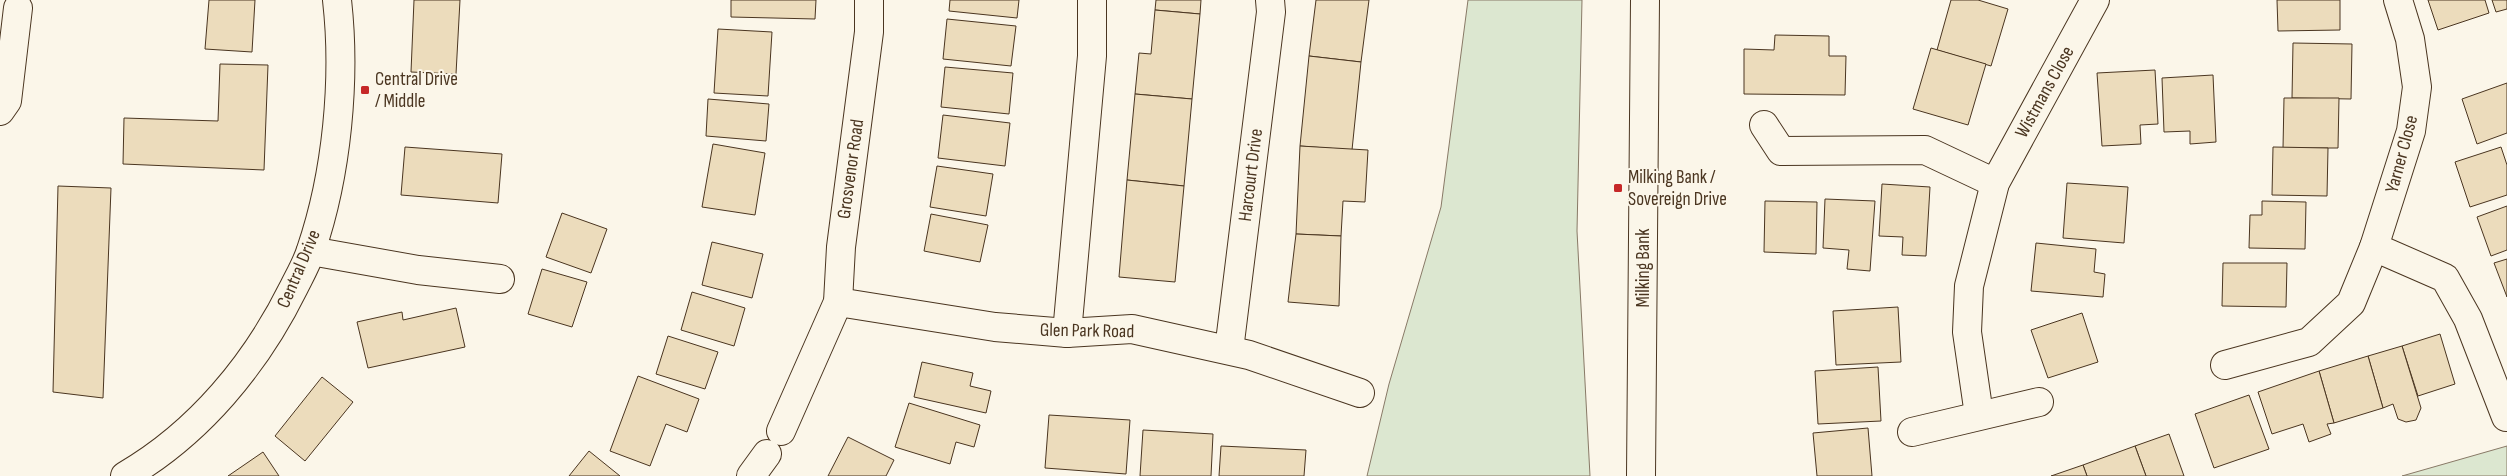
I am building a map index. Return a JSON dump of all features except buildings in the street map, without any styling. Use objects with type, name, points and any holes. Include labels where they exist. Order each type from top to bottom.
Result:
[{"type":"street","name":"Central Drive","points":[[125,476],[147,463],[203,416],[252,360],[282,312],[311,251],[324,207],[335,137],[342,41],[337,0]]},
{"type":"street","name":"Grosvenor Road","points":[[781,431],[838,302],[841,247],[869,32],[869,0]]},
{"type":"street","points":[[1067,333],[1092,56],[1092,0]]},
{"type":"street","name":"Harcourt Drive","points":[[1228,350],[1271,12],[1270,0]]},
{"type":"street","name":"Milking Bank","points":[[1641,476],[1645,0]]},
{"type":"street","name":"Wistmans Close","points":[[1980,415],[1967,332],[1969,286],[1995,183],[2095,0]]},
{"type":"street","name":"Yarner Close","points":[[2225,365],[2310,342],[2351,303],[2374,248],[2411,131],[2417,87],[2410,39],[2398,0]]},
{"type":"street","points":[[0,111],[7,101],[18,8]]},
{"type":"street","points":[[1764,125],[1780,151],[1925,150],[1995,183]]},
{"type":"street","points":[[2374,248],[2445,278],[2468,319],[2506,417]]},
{"type":"street","points":[[311,251],[418,270],[500,279]]},
{"type":"street","name":"Glen Park Road","points":[[838,302],[995,327],[1067,333],[1132,329],[1248,354],[1360,393]]},
{"type":"street","points":[[1912,432],[2039,402]]},
{"type":"street","points":[[751,476],[767,454]]},
{"type":"green space","points":[[1468,0],[1582,0],[1577,231],[1590,476],[1367,476],[1389,384],[1441,207]]},
{"type":"green space","points":[[2507,446],[2507,476],[2402,476]]},
{"type":"place","name":"Central Drive / Middle","points":[[365,90]]},
{"type":"place","name":"Milking Bank / Sovereign Drive","points":[[1618,188]]}]
